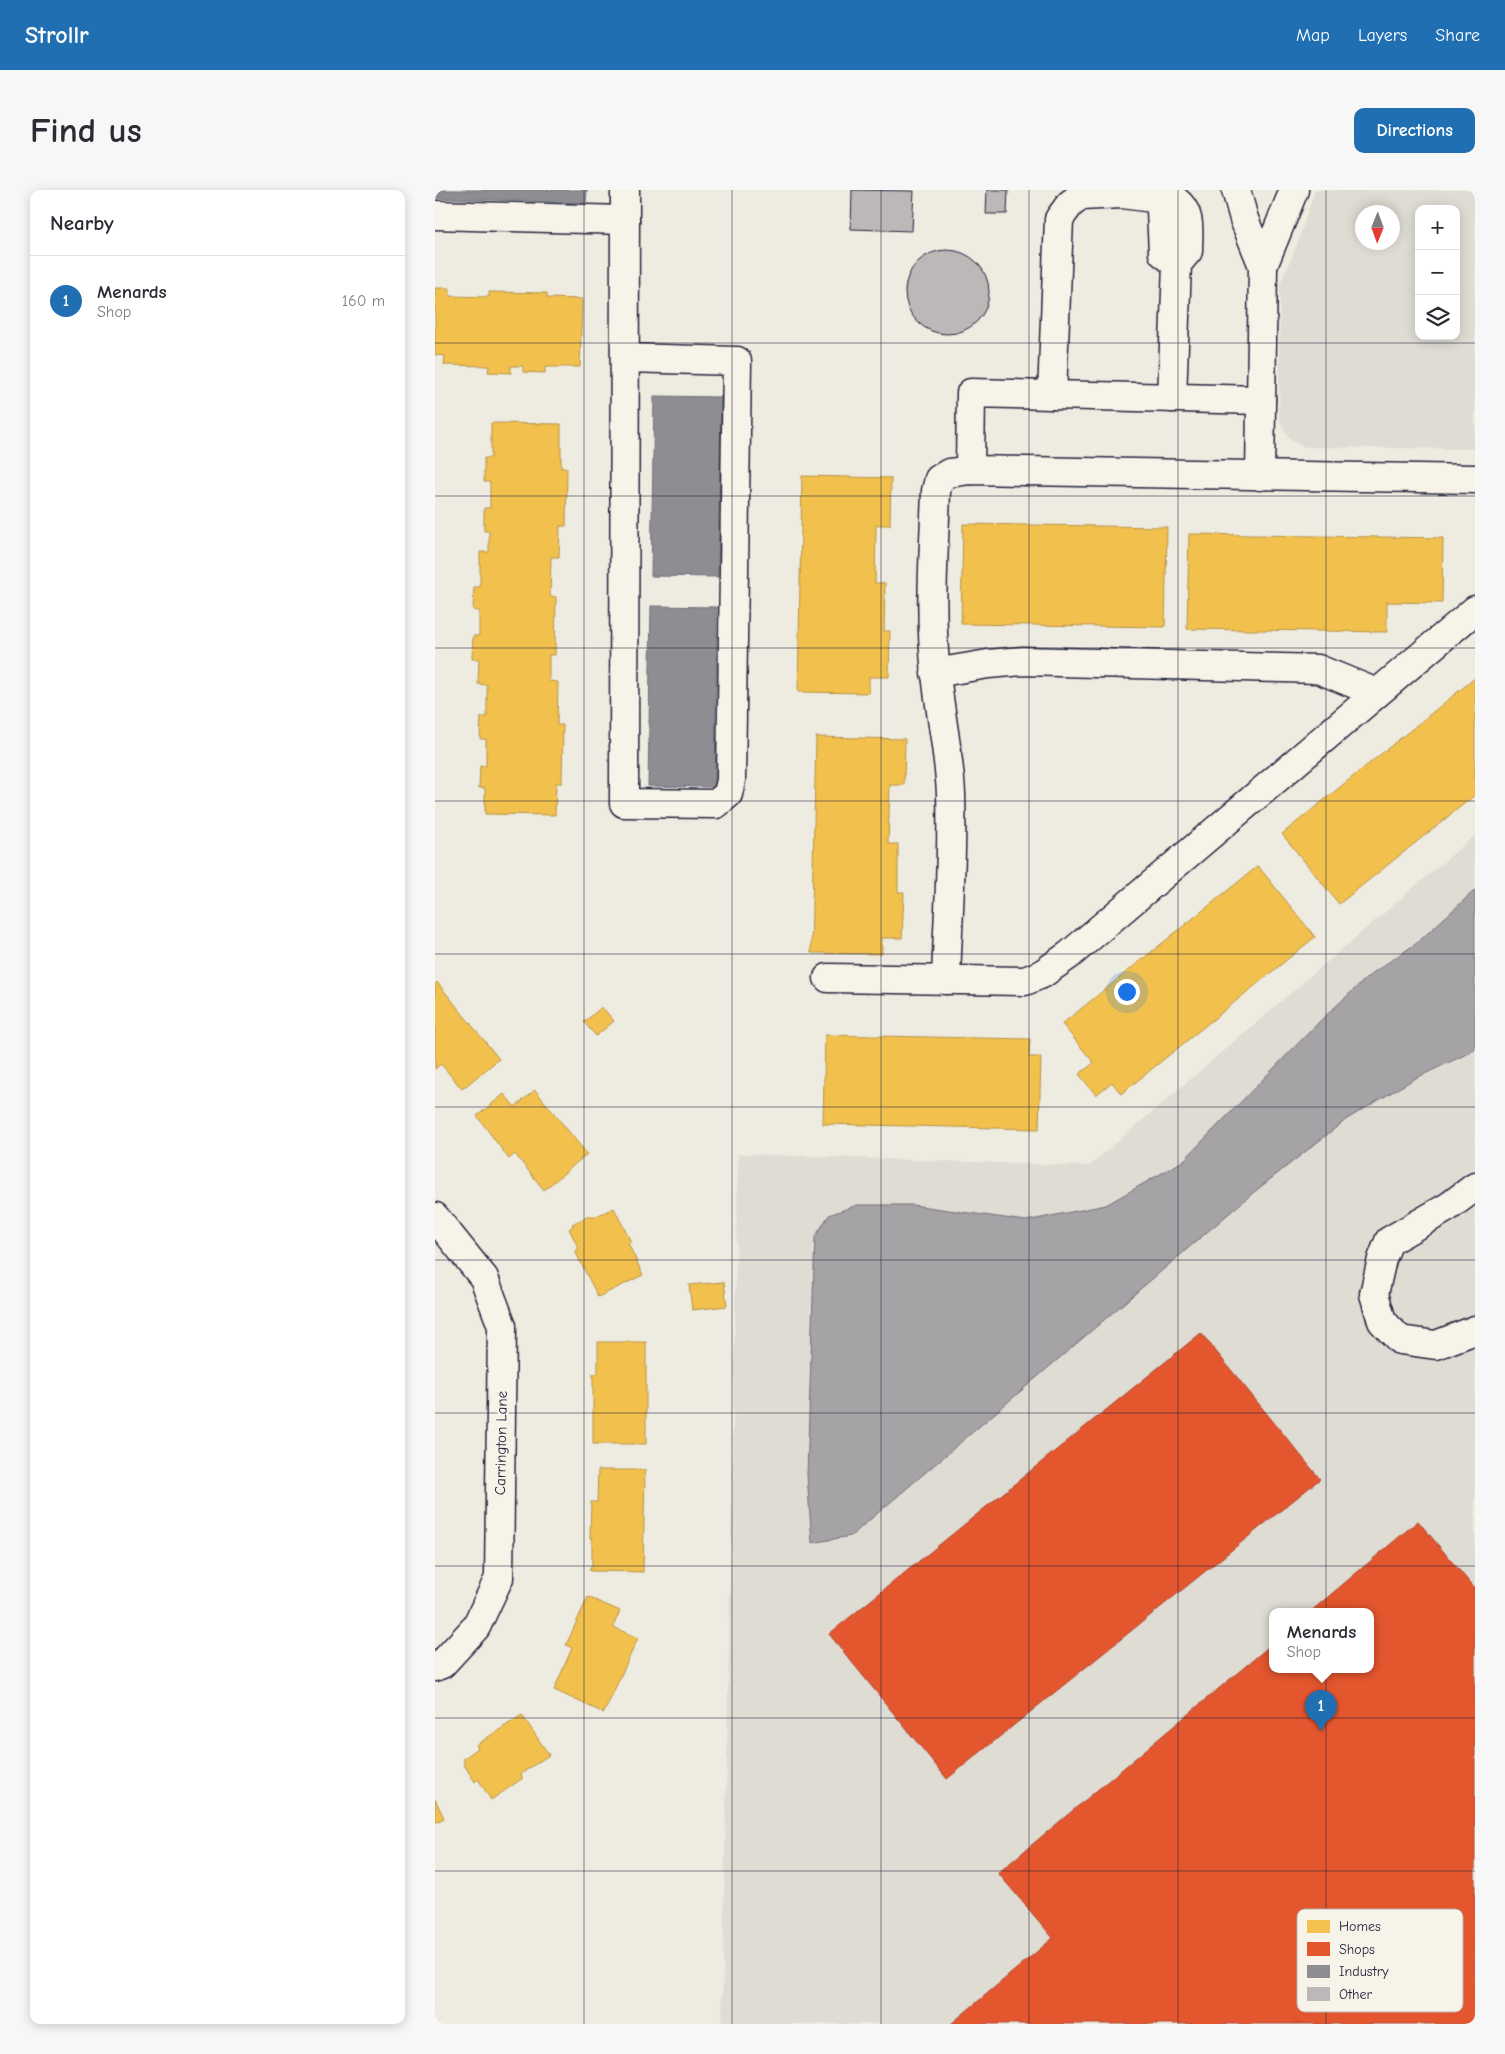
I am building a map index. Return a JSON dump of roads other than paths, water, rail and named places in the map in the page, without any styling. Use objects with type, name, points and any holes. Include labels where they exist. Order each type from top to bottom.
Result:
[{"type":"street","points":[[625,190],[624,803],[716,804],[728,794],[731,780],[737,361],[625,358]]},
{"type":"street","points":[[1236,190],[1244,219],[1263,266]]},
{"type":"street","points":[[1260,476],[1263,266],[1294,190]]},
{"type":"street","points":[[1052,395],[1059,219],[1070,204],[1081,196],[1122,194],[1175,201],[1182,206],[1187,214],[1188,251],[1177,264],[1173,398]]},
{"type":"street","points":[[435,215],[625,220]]},
{"type":"street","points":[[970,470],[971,393],[1261,400]]},
{"type":"street","points":[[946,980],[951,822],[950,791],[947,750],[935,673],[932,610],[936,491],[939,479],[949,472],[970,470],[1475,479]]},
{"type":"street","points":[[829,978],[1025,981],[1042,974],[1069,955],[1475,610]]},
{"type":"street","points":[[935,673],[988,664],[1023,661],[1318,669],[1377,693]]},
{"type":"street","points":[[1475,1187],[1448,1207],[1389,1241],[1382,1259],[1374,1294],[1382,1321],[1399,1340],[1436,1345],[1475,1330]]},
{"type":"street","name":"Carrington Lane","points":[[435,1217],[484,1278],[502,1326],[499,1578],[476,1628],[442,1664],[435,1667]]},
{"type":"place","name":"Menards","points":[[1321,1731]]}]
